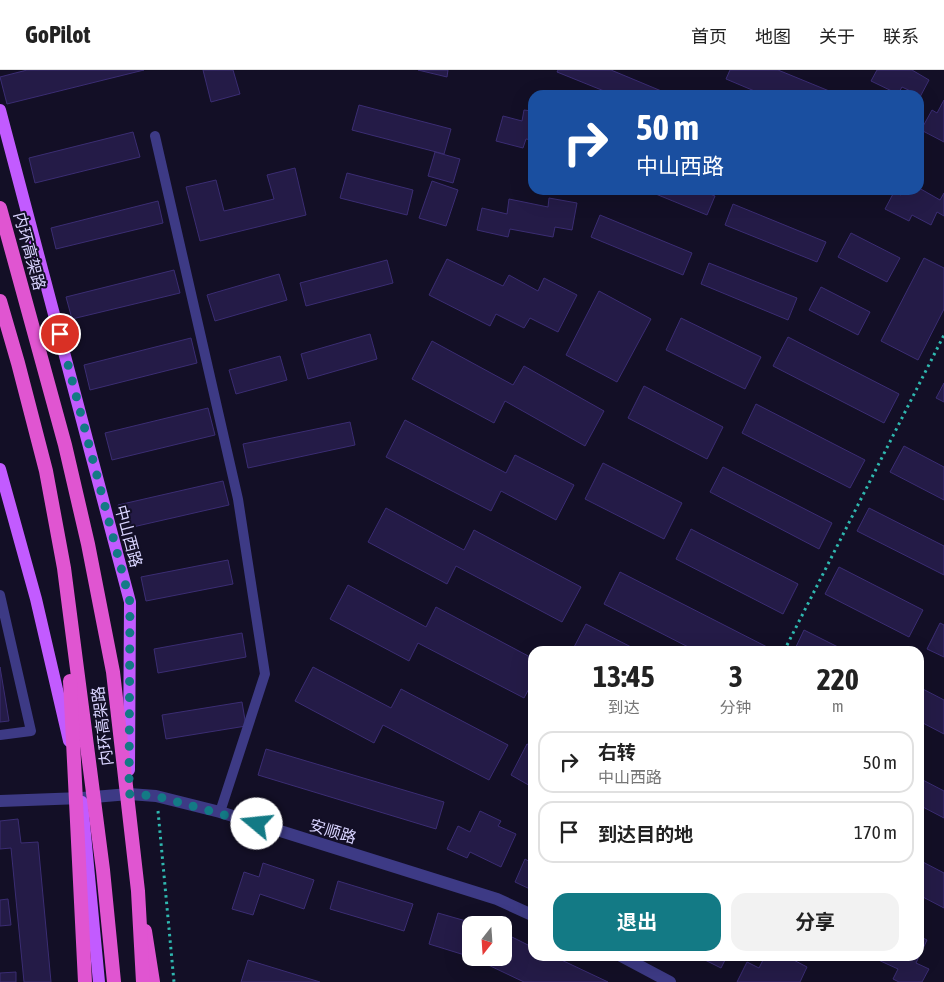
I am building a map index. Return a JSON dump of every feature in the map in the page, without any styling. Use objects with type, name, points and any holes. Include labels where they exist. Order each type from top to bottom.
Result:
[{"type":"highway","name":"内环高架路","points":[[0,208],[65,444],[88,544],[113,672],[138,891],[143,982]]},
{"type":"highway","name":"内环高架路","points":[[0,301],[46,471],[64,568],[103,870],[114,982]]},
{"type":"highway","points":[[64,568],[85,982]]},
{"type":"highway","points":[[138,891],[154,982]]},
{"type":"main road","name":"中山西路","points":[[0,110],[130,602],[129,794],[143,982]]},
{"type":"main road","points":[[0,469],[36,599],[82,798],[99,982]]},
{"type":"street","name":"安顺路","points":[[0,801],[129,794],[156,796],[220,812],[497,899],[528,913]]},
{"type":"street","points":[[630,961],[670,982]]},
{"type":"lane","points":[[154,136],[238,499],[265,674],[220,812]]},
{"type":"lane","points":[[0,595],[31,730],[0,735]]},
{"type":"path","points":[[787,646],[944,335]]},
{"type":"path","points":[[156,796],[174,982]]},
{"type":"building","points":[[27,70],[144,70],[7,104],[0,77]]},
{"type":"building","points":[[203,70],[233,70],[240,94],[211,102]]},
{"type":"building","points":[[418,70],[448,70],[447,77]]},
{"type":"building","points":[[558,70],[611,70],[659,90],[602,90],[557,72]]},
{"type":"building","points":[[730,70],[778,70],[827,90],[752,90],[726,79]]},
{"type":"building","points":[[877,70],[912,70],[929,80],[924,90],[908,90],[902,87],[900,90],[890,90],[871,81]]},
{"type":"building","points":[[944,100],[944,142],[924,132],[924,125],[932,110],[937,113]]},
{"type":"building","points":[[359,105],[451,129],[444,154],[352,130]]},
{"type":"building","points":[[524,110],[528,110],[528,139],[526,139],[523,148],[496,141],[503,116],[522,121]]},
{"type":"building","points":[[133,132],[140,157],[35,183],[29,158]]},
{"type":"building","points":[[435,152],[460,159],[453,183],[428,176]]},
{"type":"building","points":[[295,168],[306,215],[200,241],[186,187],[216,180],[224,211],[274,199],[267,175]]},
{"type":"building","points":[[347,173],[413,190],[407,215],[340,198]]},
{"type":"building","points":[[432,181],[458,190],[446,226],[419,218]]},
{"type":"building","points":[[924,191],[940,200],[944,193],[944,216],[937,212],[931,225],[912,215],[909,221],[885,209],[892,195],[924,195]]},
{"type":"building","points":[[658,195],[715,196],[707,215]]},
{"type":"building","points":[[549,198],[577,203],[572,230],[555,227],[553,237],[510,229],[508,237],[477,230],[482,208],[507,214],[509,199],[548,207]]},
{"type":"building","points":[[158,201],[163,223],[56,249],[51,228]]},
{"type":"building","points":[[733,204],[826,242],[817,262],[725,225]]},
{"type":"building","points":[[600,215],[692,253],[683,275],[591,237]]},
{"type":"building","points":[[851,233],[900,258],[887,282],[838,257]]},
{"type":"building","points":[[924,258],[944,268],[944,309],[918,360],[881,341]]},
{"type":"building","points":[[447,259],[503,286],[509,275],[538,291],[544,278],[577,295],[558,332],[530,318],[524,328],[496,314],[490,326],[429,295]]},
{"type":"building","points":[[387,260],[393,283],[306,306],[300,283]]},
{"type":"building","points":[[709,263],[797,298],[788,320],[701,284]]},
{"type":"building","points":[[174,270],[180,293],[72,319],[66,297]]},
{"type":"building","points":[[279,274],[287,300],[215,321],[207,295]]},
{"type":"building","points":[[821,287],[870,312],[858,335],[809,310]]},
{"type":"building","points":[[599,291],[651,319],[617,382],[566,355]]},
{"type":"building","points":[[681,318],[761,357],[745,389],[666,350]]},
{"type":"building","points":[[370,334],[377,359],[308,379],[301,354]]},
{"type":"building","points":[[788,337],[899,394],[884,423],[773,366]]},
{"type":"building","points":[[191,338],[197,363],[90,390],[84,365]]},
{"type":"building","points":[[432,341],[513,385],[524,366],[604,411],[585,446],[505,401],[494,423],[412,379]]},
{"type":"building","points":[[280,356],[287,380],[236,394],[229,370]]},
{"type":"building","points":[[944,383],[944,402],[936,398]]},
{"type":"building","points":[[644,386],[723,427],[707,459],[628,418]]},
{"type":"building","points":[[756,404],[865,460],[850,488],[742,433]]},
{"type":"building","points":[[208,408],[215,435],[112,460],[105,433]]},
{"type":"building","points":[[405,420],[506,473],[515,455],[574,485],[556,520],[501,491],[491,511],[386,457]]},
{"type":"building","points":[[350,422],[355,445],[248,468],[243,444]]},
{"type":"building","points":[[904,446],[944,467],[944,500],[890,472]]},
{"type":"building","points":[[603,463],[682,503],[664,539],[585,499]]},
{"type":"building","points":[[723,467],[832,523],[819,549],[710,492]]},
{"type":"building","points":[[223,481],[229,505],[124,529],[118,505]]},
{"type":"building","points":[[386,508],[464,550],[474,530],[581,587],[562,622],[456,566],[447,584],[368,542]]},
{"type":"building","points":[[869,508],[944,546],[944,575],[857,531]]},
{"type":"building","points":[[691,529],[798,584],[783,614],[676,559]]},
{"type":"building","points":[[228,560],[233,584],[146,601],[141,577]]},
{"type":"building","points":[[839,567],[923,610],[909,637],[825,594]]},
{"type":"building","points":[[620,572],[765,646],[686,646],[604,604]]},
{"type":"building","points":[[348,585],[426,627],[436,607],[528,656],[528,690],[524,698],[418,643],[409,661],[330,619]]},
{"type":"building","points":[[940,623],[944,625],[944,657],[927,649]]},
{"type":"building","points":[[586,624],[629,646],[575,646]]},
{"type":"building","points":[[804,630],[836,646],[796,646]]},
{"type":"building","points":[[242,633],[246,657],[158,673],[154,649]]},
{"type":"building","points":[[0,667],[9,721],[0,722]]},
{"type":"building","points":[[313,667],[391,708],[401,689],[508,745],[489,780],[383,725],[374,743],[295,701]]},
{"type":"building","points":[[924,690],[944,700],[944,734],[924,724]]},
{"type":"building","points":[[242,702],[246,726],[166,739],[162,715]]},
{"type":"building","points":[[527,744],[528,744],[528,785],[511,775]]},
{"type":"building","points":[[266,749],[444,802],[436,829],[258,775]]},
{"type":"building","points":[[924,781],[944,791],[944,818],[924,808]]},
{"type":"building","points":[[480,811],[501,821],[498,826],[516,834],[501,867],[470,852],[467,858],[447,849],[458,826],[470,832]]},
{"type":"building","points":[[18,819],[21,843],[38,842],[51,982],[24,982],[11,848],[0,849],[0,821]]},
{"type":"building","points":[[525,859],[528,861],[528,888],[515,882]]},
{"type":"building","points":[[263,863],[314,880],[304,909],[260,894],[253,915],[232,909],[244,872],[259,877]]},
{"type":"building","points":[[924,863],[944,873],[944,908],[924,898]]},
{"type":"building","points":[[338,881],[413,904],[404,931],[330,909]]},
{"type":"building","points":[[8,899],[11,925],[0,926],[0,900]]},
{"type":"building","points":[[438,913],[462,920],[462,954],[429,944]]},
{"type":"building","points":[[512,937],[528,945],[528,961],[564,961],[608,982],[524,982],[490,966],[512,966]]},
{"type":"building","points":[[248,960],[320,982],[241,982]]},
{"type":"building","points":[[707,961],[724,961],[721,968]]},
{"type":"building","points":[[762,961],[796,961],[807,967],[800,982],[737,982],[747,962],[759,968]]},
{"type":"building","points":[[881,961],[917,961],[916,963],[929,969],[922,982],[899,982],[893,979],[898,969]]},
{"type":"building","points":[[16,972],[16,982],[0,982],[0,973]]},
{"type":"route","points":[[60,334],[130,602],[129,794],[156,796],[220,812],[257,824]]}]
